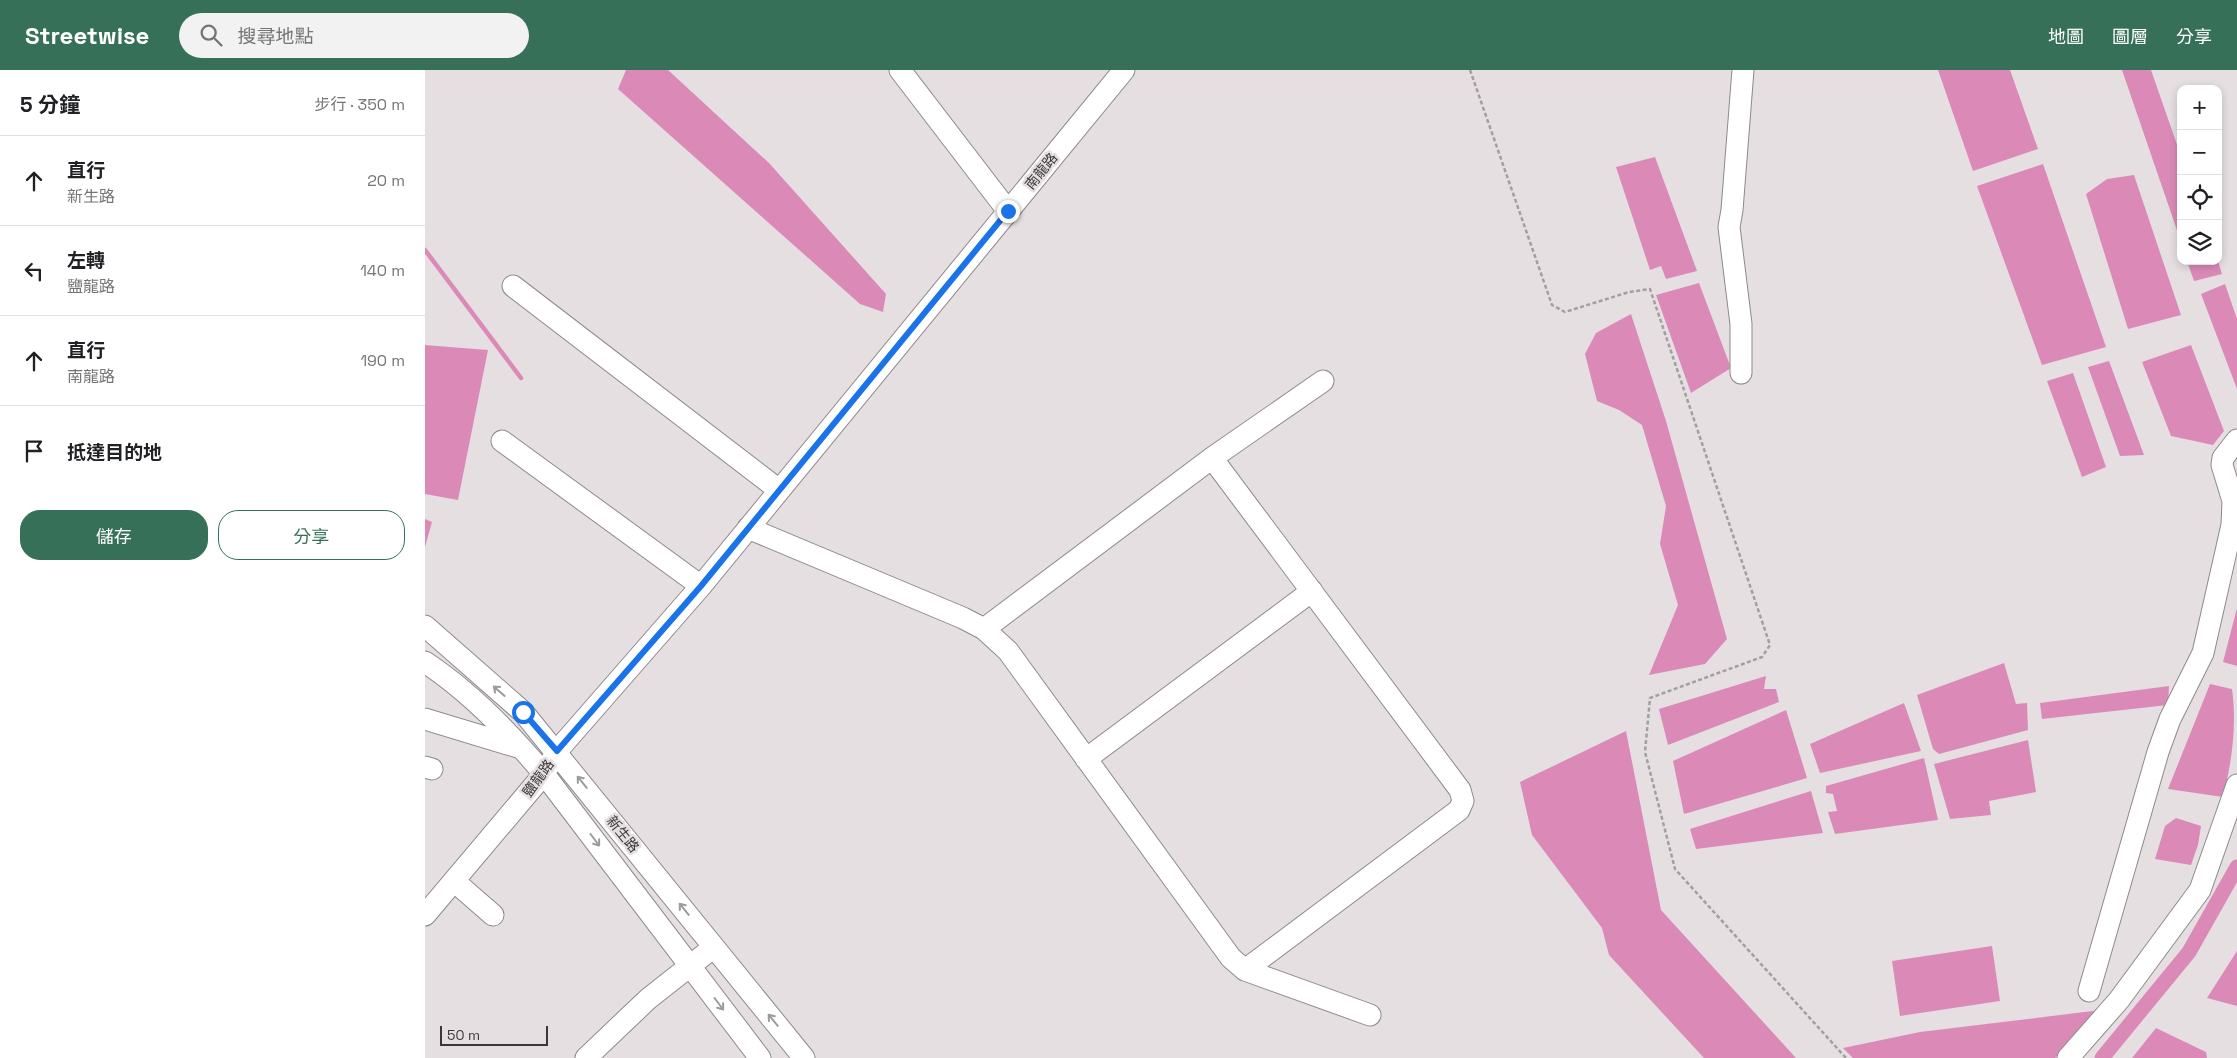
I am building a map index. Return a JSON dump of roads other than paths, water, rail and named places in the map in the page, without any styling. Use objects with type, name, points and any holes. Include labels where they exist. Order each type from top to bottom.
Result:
[{"type":"street","points":[[900,70],[1008,211]]},
{"type":"street","name":"南龍路","points":[[749,528],[1124,70]]},
{"type":"street","points":[[1741,373],[1741,324],[1729,227],[1743,70]]},
{"type":"street","points":[[513,286],[779,490]]},
{"type":"street","points":[[984,629],[1212,458],[1323,381]]},
{"type":"street","points":[[2089,991],[2158,752],[2170,719],[2203,653],[2232,525],[2233,500],[2222,465],[2223,458],[2237,440]]},
{"type":"street","points":[[502,441],[701,586]]},
{"type":"street","points":[[1212,458],[1461,790],[1463,801],[1459,810],[1245,970]]},
{"type":"street","points":[[749,528],[963,618],[984,629],[1008,651],[1231,958],[1245,970],[1370,1015]]},
{"type":"street","name":"鹽龍路","points":[[425,915],[544,774],[557,751],[749,528]]},
{"type":"street","points":[[1086,759],[1311,591]]},
{"type":"street","name":"新生路","points":[[425,626],[523,712],[557,751],[804,1058]]},
{"type":"street","name":"新生路","points":[[425,662],[453,681],[523,749],[760,1058]]},
{"type":"street","points":[[425,719],[523,749]]},
{"type":"street","points":[[2068,1058],[2119,1000],[2200,890],[2237,786]]},
{"type":"street","points":[[454,880],[493,915]]},
{"type":"street","points":[[586,1058],[648,999],[714,947]]},
{"type":"waterway","points":[[425,250],[521,378]]},
{"type":"waterway","points":[[2102,1058],[2189,952],[2237,867]]}]
